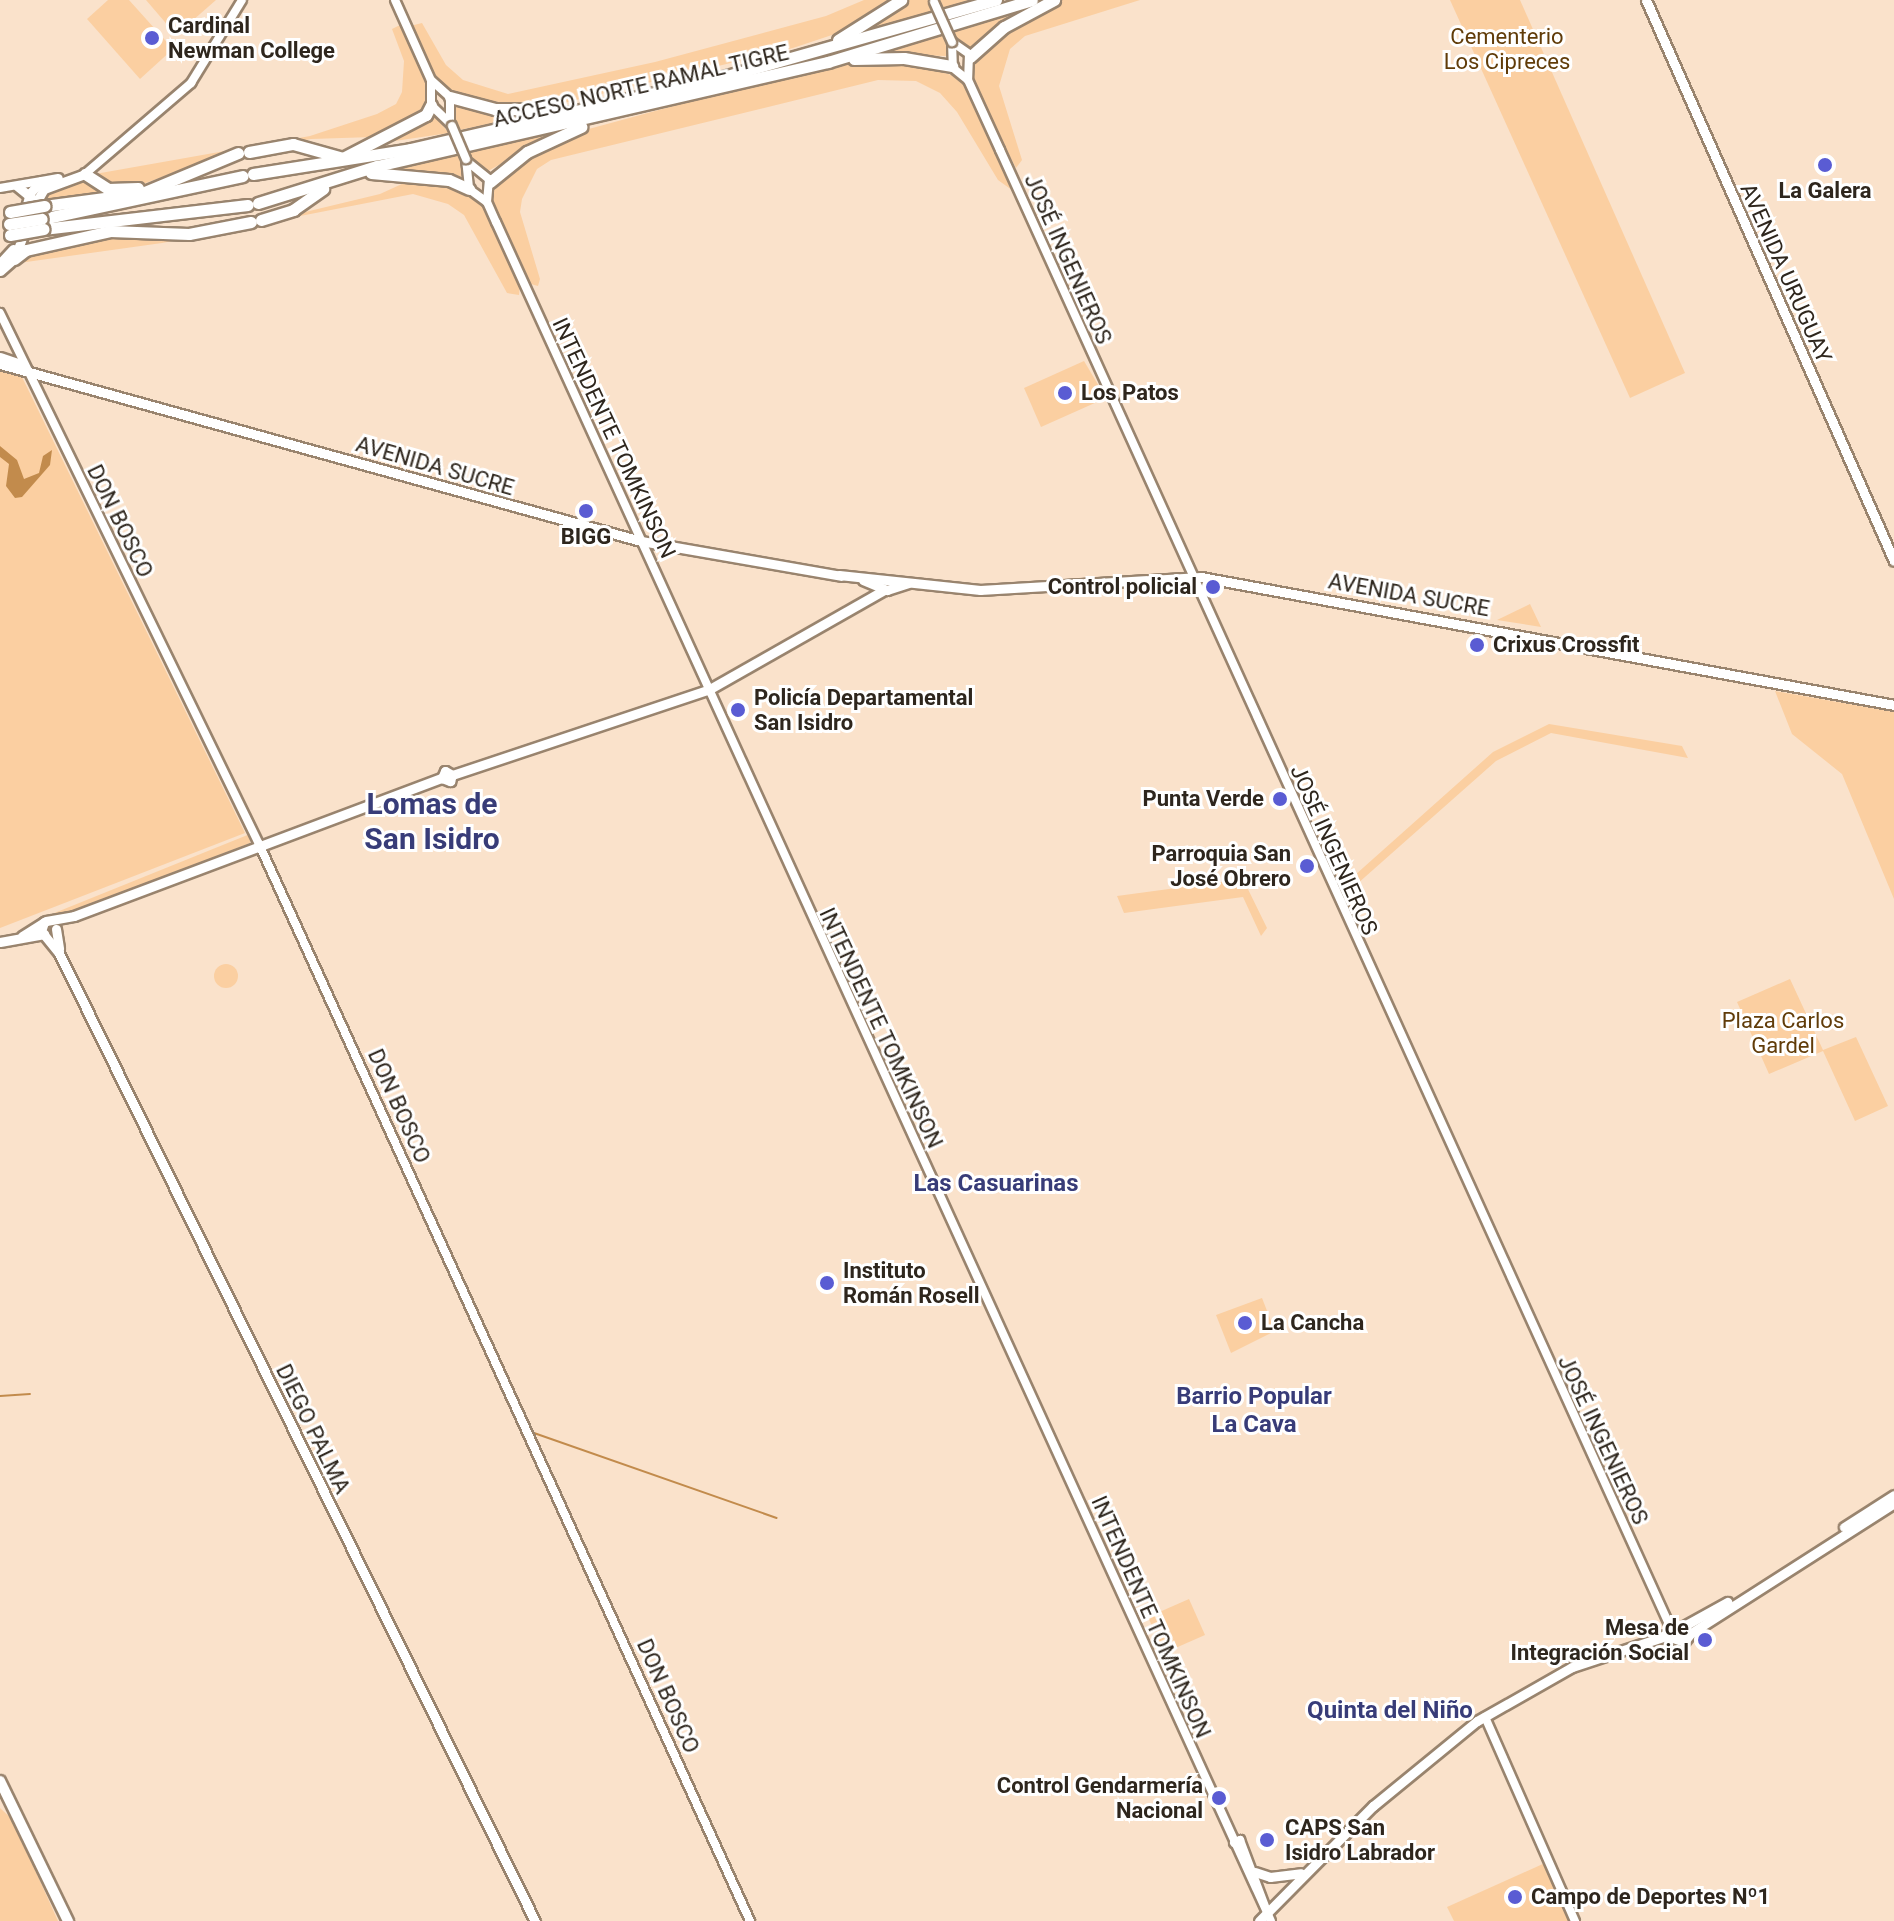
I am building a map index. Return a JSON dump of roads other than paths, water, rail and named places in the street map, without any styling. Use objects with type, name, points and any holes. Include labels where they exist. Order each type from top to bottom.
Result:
[{"type":"highway","points":[[804,55],[865,26],[901,0]]},
{"type":"highway","name":"ACCESO NORTE RAMAL TIGRE","points":[[11,230],[38,210],[410,149],[804,55],[996,0]]},
{"type":"highway","name":"ACCESO NORTE RAMAL TIGRE","points":[[38,210],[253,204],[350,175],[828,62],[1032,0]]},
{"type":"highway","points":[[970,61],[1004,27],[1054,0]]},
{"type":"highway","points":[[828,62],[904,58],[954,68]]},
{"type":"highway","points":[[446,95],[461,104],[513,111],[621,101]]},
{"type":"highway","points":[[11,230],[38,210],[132,196],[243,153],[293,144],[343,158],[426,115],[432,101]]},
{"type":"highway","points":[[489,185],[527,152],[604,116]]},
{"type":"highway","points":[[85,174],[108,189],[166,182]]},
{"type":"highway","points":[[350,175],[412,174],[463,183],[472,191]]},
{"type":"highway","points":[[11,230],[189,234],[293,210],[333,182]]},
{"type":"highway","points":[[11,230],[14,259]]},
{"type":"main road","name":"AVENIDA URUGUAY","points":[[1646,0],[1894,561]]},
{"type":"main road","points":[[38,210],[41,181],[85,174]]},
{"type":"main road","points":[[0,263],[11,230],[38,210],[50,185],[85,174]]},
{"type":"main road","points":[[17,186],[38,210]]},
{"type":"main road","points":[[0,271],[14,259]]},
{"type":"main road","name":"AVENIDA SUCRE","points":[[0,357],[26,369]]},
{"type":"main road","name":"AVENIDA SUCRE","points":[[0,364],[641,541],[883,584],[912,582],[980,590],[1190,576],[1894,705]]},
{"type":"main road","points":[[22,936],[46,921],[72,917],[259,844],[447,776],[708,690],[869,598],[883,584]]},
{"type":"main road","points":[[0,942],[50,933],[72,917]]},
{"type":"main road","points":[[46,921],[50,933]]},
{"type":"main road","name":"DIEGO PALMA","points":[[50,933],[535,1921]]},
{"type":"main road","points":[[1675,1635],[1894,1495]]},
{"type":"main road","points":[[1259,1921],[1268,1916],[1304,1872],[1373,1806],[1485,1717],[1572,1667],[1675,1635],[1894,1503]]},
{"type":"main road","points":[[0,1781],[68,1921]]},
{"type":"main road","points":[[0,1796],[61,1921]]},
{"type":"main road","points":[[1255,1872],[1278,1877],[1304,1872]]},
{"type":"street","points":[[85,174],[191,83],[242,0]]},
{"type":"street","points":[[395,0],[431,80],[446,95],[451,124],[467,161],[472,191],[489,185],[467,161]]},
{"type":"street","points":[[933,1],[952,42],[970,61],[968,80]]},
{"type":"street","points":[[952,42],[954,68],[970,61]]},
{"type":"street","name":"JOSÉ INGENIEROS","points":[[954,68],[968,80],[1190,576],[1675,1635]]},
{"type":"street","points":[[431,80],[432,101],[451,124]]},
{"type":"street","points":[[432,101],[446,95]]},
{"type":"street","points":[[103,159],[110,169]]},
{"type":"street","points":[[0,188],[41,181]]},
{"type":"street","name":"INTENDENTE TOMKINSON","points":[[487,202],[489,185]]},
{"type":"street","name":"INTENDENTE TOMKINSON","points":[[472,191],[487,202],[1237,1841],[1268,1916]]},
{"type":"street","name":"DON BOSCO","points":[[0,313],[259,844],[750,1921]]},
{"type":"street","points":[[1485,1717],[1575,1921]]},
{"type":"street","name":"INTENDENTE TOMKINSON","points":[[1237,1841],[1255,1872],[1268,1916]]},
{"type":"waterway","points":[[0,1396],[30,1394]]},
{"type":"waterway","points":[[534,1433],[777,1518]]},
{"type":"place","name":"Cardinal Newman College","points":[[152,38]]},
{"type":"place","name":"La Galera","points":[[1825,165]]},
{"type":"place","name":"Los Patos","points":[[1065,393]]},
{"type":"place","name":"BIGG","points":[[586,511]]},
{"type":"place","name":"Control policial","points":[[1213,587]]},
{"type":"place","name":"Crixus Crossfit","points":[[1477,645]]},
{"type":"place","name":"Policía Departamental San Isidro","points":[[738,710]]},
{"type":"place","name":"Punta Verde","points":[[1280,799]]},
{"type":"place","name":"Parroquia San José Obrero","points":[[1307,866]]},
{"type":"place","name":"Instituto Román Rosell","points":[[827,1283]]},
{"type":"place","name":"La Cancha","points":[[1245,1323]]},
{"type":"place","name":"Mesa de Integración Social","points":[[1705,1640]]},
{"type":"place","name":"Control Gendarmería Nacional","points":[[1219,1798]]},
{"type":"place","name":"CAPS San Isidro Labrador","points":[[1267,1840]]},
{"type":"place","name":"Campo de Deportes Nº1","points":[[1515,1897]]},
{"type":"district","name":"Lomas de San Isidro","points":[[432,821]]},
{"type":"district","name":"Las Casuarinas","points":[[996,1184]]},
{"type":"district","name":"Barrio Popular La Cava","points":[[1254,1411]]},
{"type":"district","name":"Quinta del Niño","points":[[1390,1711]]},
{"type":"park label","name":"Cementerio Los Cipreces","points":[[1507,48]]},
{"type":"park label","name":"Plaza Carlos Gardel","points":[[1783,1032]]}]
